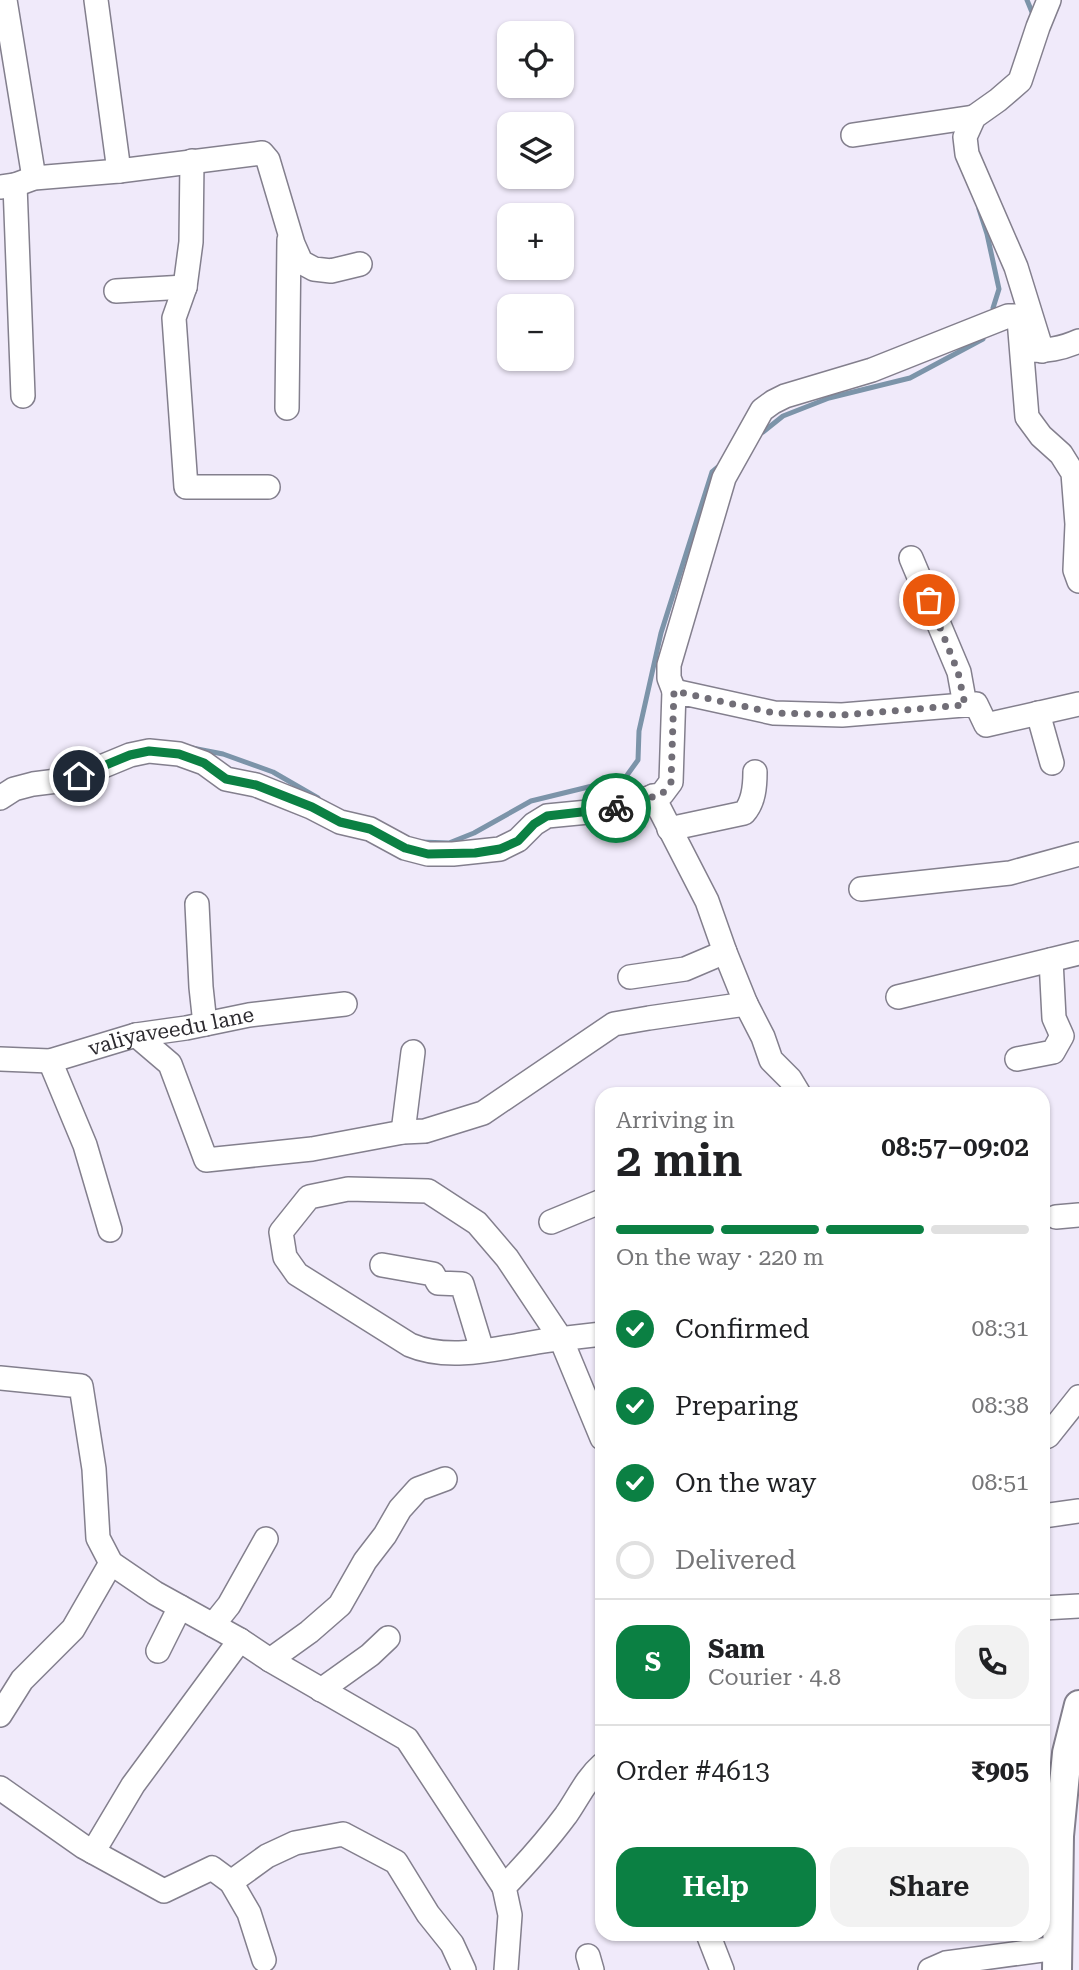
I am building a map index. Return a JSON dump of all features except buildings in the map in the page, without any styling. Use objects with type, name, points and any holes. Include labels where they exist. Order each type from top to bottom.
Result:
[{"type":"main road","points":[[1057,1959],[1059,1836],[1079,1705]]},
{"type":"street","points":[[5,0],[16,184],[23,396]]},
{"type":"street","points":[[96,0],[119,171]]},
{"type":"street","points":[[853,135],[974,117],[1020,81],[1049,0]]},
{"type":"street","points":[[974,117],[965,136],[967,154],[1016,267],[1032,350],[1027,417],[1041,436],[1074,466],[1077,524],[1075,570],[1079,580]]},
{"type":"street","points":[[16,184],[262,153],[268,160],[301,262],[314,269],[331,271],[360,264]]},
{"type":"street","points":[[192,161],[191,242],[185,287],[174,318],[186,487],[268,487]]},
{"type":"street","points":[[287,408],[289,226]]},
{"type":"street","points":[[116,291],[185,287]]},
{"type":"street","points":[[0,799],[15,789],[79,776],[130,755],[149,751],[179,754],[204,763],[226,779],[256,785],[312,807],[340,822],[370,829],[405,848],[428,854],[453,854],[500,849],[518,841],[534,824],[547,816],[609,810],[662,794],[671,782],[674,691],[668,665],[724,478],[762,410],[785,396],[872,370],[1012,315],[1019,319],[1032,350]]},
{"type":"street","points":[[1032,350],[1064,348],[1079,341]]},
{"type":"street","points":[[911,558],[958,672],[965,705]]},
{"type":"street","points":[[674,691],[774,713],[842,715],[976,704],[986,725],[1079,704]]},
{"type":"street","points":[[1038,713],[1052,763]]},
{"type":"street","points":[[669,829],[744,813],[749,808],[755,785],[755,772]]},
{"type":"street","points":[[653,796],[707,901],[725,952],[771,1060],[795,1087]]},
{"type":"street","points":[[861,889],[1010,873],[1079,854]]},
{"type":"street","points":[[197,904],[205,1024]]},
{"type":"street","points":[[630,977],[685,970],[725,952]]},
{"type":"street","points":[[898,997],[1079,953]]},
{"type":"street","points":[[1017,1059],[1054,1052],[1062,1037],[1054,1018],[1051,960]]},
{"type":"street","name":"valiyaveedu lane","points":[[0,1059],[50,1061],[136,1035],[249,1015],[345,1004]]},
{"type":"street","points":[[136,1035],[170,1064],[206,1160],[312,1149],[404,1132],[425,1131],[483,1113],[614,1024],[747,1004]]},
{"type":"street","points":[[404,1132],[413,1052]]},
{"type":"street","points":[[50,1061],[85,1145],[110,1230]]},
{"type":"street","points":[[595,1335],[561,1339],[482,1350],[441,1353],[424,1351],[410,1345],[297,1274],[285,1257],[282,1233],[309,1197],[348,1189],[428,1191],[477,1223],[507,1258],[561,1339],[595,1409]]},
{"type":"street","points":[[551,1222],[595,1204]]},
{"type":"street","points":[[1056,1217],[1079,1215]]},
{"type":"street","points":[[382,1265],[433,1273],[438,1283],[462,1284],[482,1350]]},
{"type":"street","points":[[0,1378],[81,1386],[94,1469],[98,1538],[111,1563],[155,1593],[407,1739],[504,1887],[510,1915],[506,1970]]},
{"type":"street","points":[[1050,1433],[1079,1397]]},
{"type":"street","points":[[270,1660],[340,1605],[365,1561],[400,1509],[418,1489],[445,1479]]},
{"type":"street","points":[[1050,1515],[1079,1511]]},
{"type":"street","points":[[213,1625],[229,1605],[267,1539]]},
{"type":"street","points":[[0,1715],[22,1680],[73,1629],[111,1563]]},
{"type":"street","points":[[1050,1608],[1079,1606]]},
{"type":"street","points":[[158,1651],[180,1607]]},
{"type":"street","points":[[321,1690],[370,1655],[388,1638]]},
{"type":"street","points":[[93,1852],[134,1785],[240,1640]]},
{"type":"street","points":[[504,1887],[537,1853],[595,1771]]},
{"type":"street","points":[[0,1788],[93,1852],[164,1891],[212,1868],[231,1882],[248,1913],[264,1960]]},
{"type":"street","points":[[231,1882],[267,1856],[295,1843],[343,1834],[396,1862],[428,1914],[452,1944],[464,1970]]},
{"type":"street","points":[[711,1941],[722,1970]]},
{"type":"street","points":[[930,1970],[946,1963],[1057,1959]]},
{"type":"waterway","points":[[1027,0],[1034,17]]},
{"type":"waterway","points":[[979,209],[999,289],[993,308]]},
{"type":"waterway","points":[[763,432],[783,416],[829,398],[910,378],[983,339]]},
{"type":"waterway","points":[[420,842],[449,843],[474,833],[531,801],[625,778],[638,760],[639,731],[661,633],[712,472],[718,467]]},
{"type":"waterway","points":[[192,748],[223,754],[273,772],[318,798]]},
{"type":"way so far","points":[[616,808],[662,794],[671,782],[674,691],[774,713],[842,715],[965,705],[958,672],[929,600]]},
{"type":"route","points":[[79,776],[130,755],[149,751],[179,754],[204,763],[226,779],[256,785],[312,807],[340,822],[370,829],[405,848],[428,854],[475,853],[500,849],[518,841],[534,824],[547,816],[616,808]]}]
